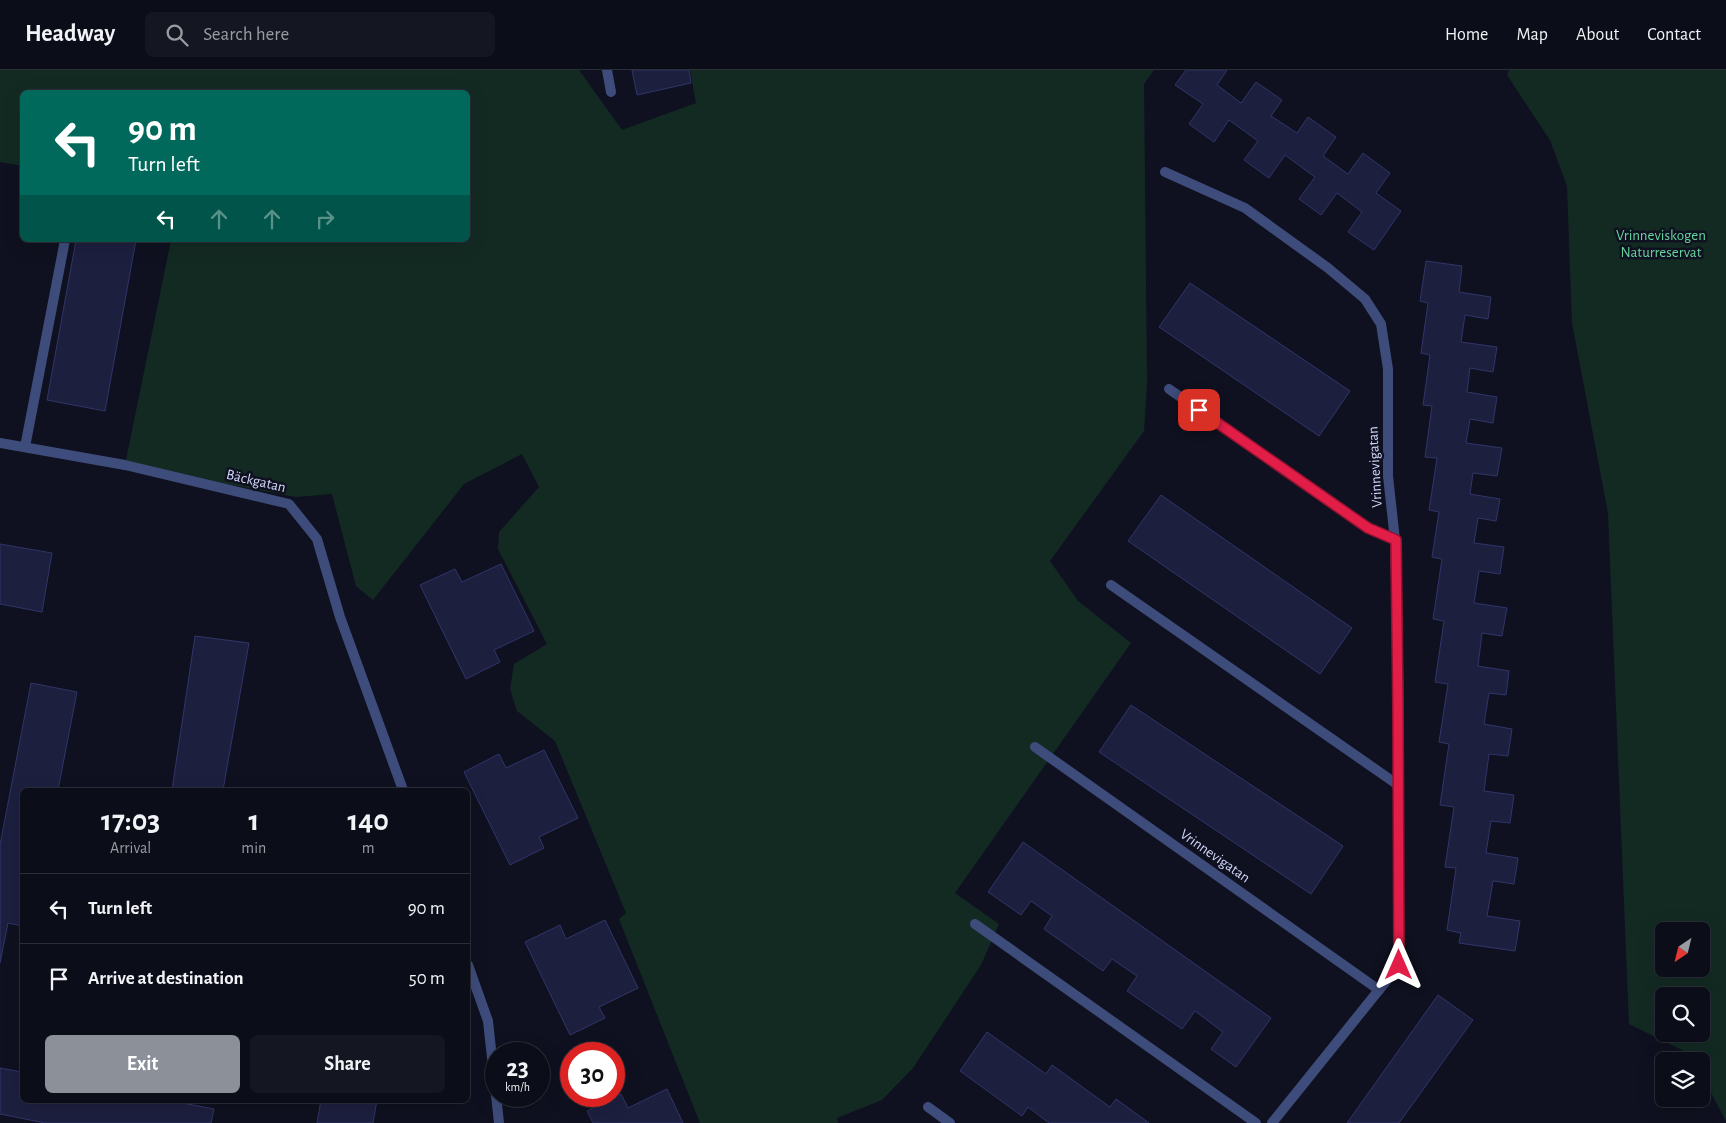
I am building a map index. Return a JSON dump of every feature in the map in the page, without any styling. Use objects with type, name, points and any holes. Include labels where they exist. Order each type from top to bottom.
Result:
[{"type":"street","points":[[607,70],[611,92]]},
{"type":"street","name":"Vrinnevigatan","points":[[1165,172],[1245,208],[1328,268],[1365,299],[1380,324],[1388,368],[1388,476],[1396,540],[1399,965],[1272,1123]]},
{"type":"street","points":[[25,447],[65,242]]},
{"type":"street","points":[[1169,389],[1368,528],[1396,540]]},
{"type":"street","name":"Bäckgatan","points":[[0,443],[125,465],[289,504],[317,540],[340,617],[403,788]]},
{"type":"street","points":[[1111,585],[1398,785]]},
{"type":"street","name":"Vrinnevigatan","points":[[1035,747],[1379,990]]},
{"type":"street","points":[[975,924],[1256,1123]]},
{"type":"street","points":[[470,971],[488,1021],[499,1123]]},
{"type":"street","points":[[928,1107],[950,1123]]},
{"type":"green space","points":[[0,70],[579,70],[622,130],[696,103],[690,70],[1154,70],[1144,84],[1147,383],[1144,431],[1050,561],[1078,601],[1131,643],[955,893],[999,924],[981,965],[913,1068],[882,1100],[837,1118],[838,1123],[700,1123],[619,919],[626,913],[555,741],[517,711],[510,689],[514,664],[547,644],[498,549],[499,532],[539,487],[522,454],[464,484],[373,600],[356,586],[332,494],[296,497],[125,465],[171,242],[470,242],[470,90],[20,90],[20,166],[0,162]]},
{"type":"green space","name":"Vrinneviskogen Naturreservat","points":[[1509,70],[1726,70],[1726,1121],[1710,1091],[1710,1052],[1686,1052],[1666,1042],[1710,1042],[1710,987],[1655,987],[1655,1037],[1629,1024],[1608,513],[1572,323],[1567,186],[1550,140],[1507,75]]},
{"type":"building","points":[[632,70],[689,70],[691,83],[637,95]]},
{"type":"building","points":[[1186,70],[1227,70],[1217,85],[1241,103],[1256,82],[1282,100],[1271,116],[1297,133],[1308,117],[1336,137],[1323,156],[1348,174],[1363,153],[1390,173],[1376,193],[1401,211],[1374,250],[1348,232],[1362,212],[1337,193],[1321,215],[1299,199],[1315,177],[1285,155],[1269,178],[1244,160],[1258,141],[1229,120],[1214,142],[1189,124],[1203,104],[1175,85]]},
{"type":"building","points":[[76,242],[136,242],[105,411],[47,400]]},
{"type":"building","points":[[1426,261],[1462,266],[1459,292],[1491,297],[1488,319],[1465,315],[1461,342],[1497,347],[1493,372],[1470,368],[1467,392],[1497,397],[1493,423],[1470,419],[1466,443],[1502,448],[1497,476],[1473,473],[1470,494],[1500,499],[1496,521],[1478,518],[1474,543],[1504,547],[1500,574],[1479,571],[1474,603],[1507,608],[1502,636],[1482,633],[1478,666],[1509,671],[1506,695],[1489,693],[1484,724],[1512,729],[1508,756],[1489,754],[1484,791],[1514,795],[1510,823],[1491,821],[1486,853],[1518,858],[1514,884],[1493,881],[1487,916],[1520,921],[1515,951],[1459,943],[1461,933],[1447,930],[1456,868],[1445,867],[1454,807],[1440,805],[1449,744],[1439,742],[1448,684],[1435,682],[1444,621],[1433,619],[1442,559],[1432,557],[1439,512],[1429,510],[1437,458],[1425,457],[1432,406],[1423,405],[1430,355],[1421,353],[1428,303],[1420,301]]},
{"type":"building","points":[[1190,283],[1350,391],[1319,436],[1159,327]]},
{"type":"building","points":[[1161,495],[1352,628],[1320,674],[1128,541]]},
{"type":"building","points":[[0,544],[52,553],[42,612],[0,604]]},
{"type":"building","points":[[501,564],[534,631],[494,650],[500,662],[466,679],[420,585],[455,569],[462,582]]},
{"type":"building","points":[[195,636],[249,643],[223,788],[172,788]]},
{"type":"building","points":[[31,683],[77,692],[58,788],[20,788],[20,926],[8,923],[0,963],[0,845]]},
{"type":"building","points":[[1131,705],[1343,846],[1311,894],[1099,752]]},
{"type":"building","points":[[544,750],[578,818],[539,837],[544,848],[510,865],[464,772],[499,754],[506,768]]},
{"type":"building","points":[[1023,842],[1271,1018],[1236,1067],[1211,1049],[1223,1032],[1195,1011],[1182,1029],[1127,991],[1137,976],[1112,959],[1103,971],[1044,929],[1052,916],[1031,901],[1021,915],[988,892]]},
{"type":"building","points":[[605,920],[638,988],[599,1007],[605,1018],[570,1035],[525,942],[560,925],[566,939]]},
{"type":"building","points":[[1438,995],[1473,1020],[1399,1123],[1347,1123]]},
{"type":"building","points":[[987,1032],[1046,1074],[1052,1065],[1110,1107],[1116,1099],[1149,1123],[1049,1123],[1028,1107],[1022,1116],[960,1071]]},
{"type":"building","points":[[0,1068],[20,1072],[20,1103],[183,1103],[214,1109],[211,1123],[45,1123],[0,1114]]},
{"type":"building","points":[[667,1089],[683,1123],[593,1123],[587,1111],[595,1107],[625,1107],[625,1102],[628,1108]]},
{"type":"building","points":[[320,1103],[376,1103],[373,1123],[317,1123]]},
{"type":"route","points":[[1199,410],[1368,528],[1396,540],[1399,965]]}]
